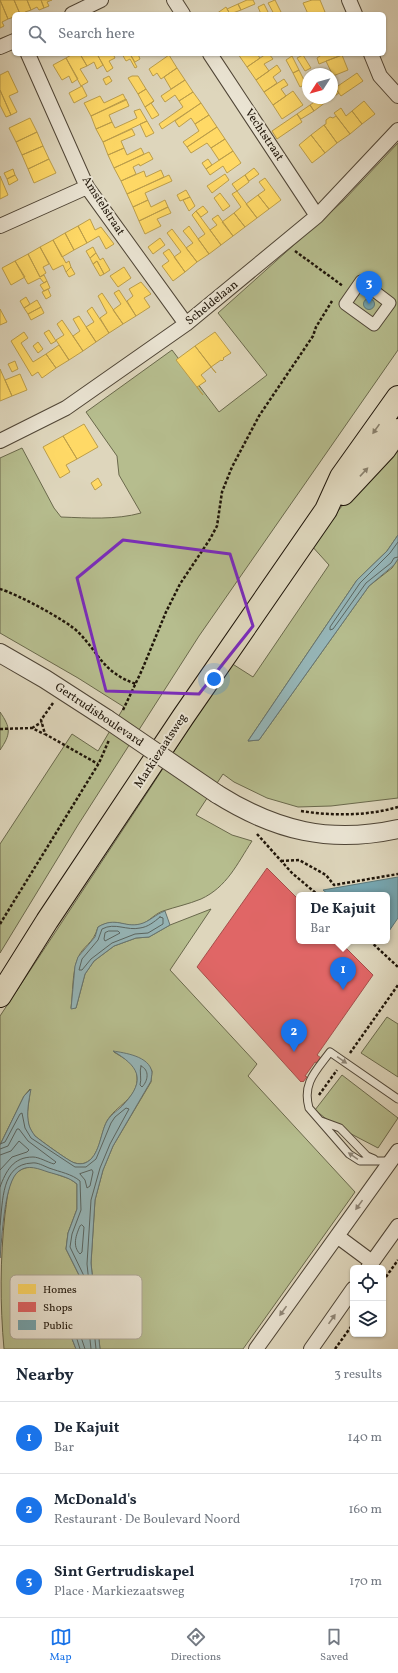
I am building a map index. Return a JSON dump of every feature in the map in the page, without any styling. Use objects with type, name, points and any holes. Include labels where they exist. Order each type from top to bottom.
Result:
[{"type":"main road","name":"Markiezaatsweg","points":[[0,996],[47,921],[183,717],[326,510],[341,477],[398,397]]},
{"type":"main road","name":"Markiezaatsweg","points":[[326,510],[385,450],[398,430]]},
{"type":"street","points":[[76,12],[101,0]]},
{"type":"street","points":[[174,0],[182,12]]},
{"type":"street","points":[[349,0],[354,12]]},
{"type":"street","points":[[0,47],[12,42]]},
{"type":"street","name":"Amstelstraat","points":[[29,56],[87,187],[186,324]]},
{"type":"street","name":"Vechtstraat","points":[[211,56],[317,216]]},
{"type":"street","points":[[372,56],[380,76],[398,96]]},
{"type":"street","name":"Scheldelaan","points":[[0,441],[66,408],[186,324],[317,216],[398,130]]},
{"type":"street","points":[[0,226],[87,187]]},
{"type":"street","name":"Gertrudisboulevard","points":[[0,653],[45,678],[217,794],[256,816],[304,832],[334,836],[375,834],[398,829]]},
{"type":"street","points":[[256,1349],[394,1156]]},
{"type":"street","points":[[337,1236],[370,1265],[398,1226]]},
{"type":"street","points":[[311,1349],[350,1293]]},
{"type":"lane","points":[[394,1156],[376,1160],[360,1161],[349,1154],[320,1121],[306,1100],[310,1080],[330,1052],[398,1099]]},
{"type":"lane","points":[[320,1121],[340,1128],[367,1156],[376,1160]]},
{"type":"path","points":[[0,924],[98,764],[112,724],[136,684],[166,612],[180,584],[217,526],[222,492],[232,467],[259,416],[313,336],[326,308],[334,299]]},
{"type":"path","points":[[0,589],[73,627],[110,671],[119,677],[136,684]]},
{"type":"path","points":[[32,728],[42,722],[49,710]]},
{"type":"path","points":[[42,722],[45,734]]},
{"type":"path","points":[[0,729],[32,728],[98,764]]},
{"type":"path","points":[[295,810],[323,815],[353,814],[398,807]]},
{"type":"path","points":[[254,831],[292,873],[314,892]]},
{"type":"path","points":[[281,861],[299,860],[326,875],[334,885],[398,874]]},
{"type":"path","points":[[373,944],[398,967]]},
{"type":"path","points":[[308,1105],[316,1099],[398,985]]},
{"type":"path","points":[[386,1277],[398,1260]]},
{"type":"path","points":[[335,1349],[350,1328]]},
{"type":"highlighted area","points":[[123,540],[230,554],[253,626],[199,694],[106,691],[77,578]]},
{"type":"green space","points":[[398,143],[398,350],[199,636],[78,825],[0,953],[0,844],[72,734],[98,751],[124,707],[78,678],[0,633],[0,458],[22,448],[54,508],[61,517],[112,518],[141,513],[119,475],[117,456],[86,412],[172,350],[219,412],[267,375],[218,313],[343,201]]},
{"type":"green space","points":[[398,440],[398,535],[387,551],[357,580],[248,741],[259,740],[369,586],[392,568],[398,559],[398,798],[331,806],[298,807],[267,798],[234,782],[223,774],[196,815],[232,835],[252,841],[231,874],[218,888],[201,899],[163,911],[139,925],[128,925],[114,922],[98,927],[93,938],[80,954],[76,963],[71,1008],[76,1008],[85,974],[94,961],[114,946],[136,938],[149,937],[170,925],[211,909],[170,970],[257,1064],[248,1076],[355,1192],[243,1349],[100,1349],[99,1339],[142,1339],[142,1275],[92,1275],[91,1263],[95,1200],[103,1170],[113,1146],[151,1082],[152,1071],[149,1066],[114,1052],[135,1068],[137,1084],[130,1096],[107,1121],[94,1156],[83,1164],[72,1162],[62,1156],[33,1134],[27,1117],[30,1089],[24,1096],[0,1145],[0,1016],[231,663],[253,677],[329,565],[310,544]]},
{"type":"green space","points":[[0,712],[8,727],[8,735],[0,750]]},
{"type":"green space","points":[[387,1017],[398,1024],[398,1077],[361,1053]]},
{"type":"green space","points":[[342,1075],[398,1118],[378,1148],[334,1125],[315,1110]]},
{"type":"green space","points":[[33,1166],[70,1179],[77,1184],[77,1209],[68,1233],[66,1249],[79,1275],[10,1275],[10,1339],[72,1339],[76,1349],[4,1349],[1,1299],[3,1231],[10,1184],[16,1174],[22,1169]]},
{"type":"water","points":[[398,535],[398,559],[394,565],[369,586],[259,740],[248,741],[357,580],[387,551]]},
{"type":"water","points":[[165,911],[170,925],[149,937],[136,938],[114,946],[94,961],[85,974],[76,1008],[71,1009],[75,966],[78,957],[95,937],[98,927],[110,922],[129,925],[140,924]]},
{"type":"water","points":[[113,1051],[130,1054],[142,1059],[150,1067],[152,1074],[151,1081],[113,1146],[103,1170],[95,1200],[91,1263],[92,1275],[79,1275],[66,1249],[68,1233],[77,1209],[77,1184],[67,1178],[30,1167],[19,1171],[14,1177],[10,1186],[3,1225],[0,1258],[0,1145],[24,1096],[31,1089],[28,1107],[28,1120],[30,1128],[35,1136],[72,1162],[83,1164],[94,1156],[107,1121],[122,1106],[136,1087],[137,1080],[134,1068]]},
{"type":"water","points":[[72,1339],[99,1339],[100,1349],[76,1349]]},
{"type":"building: Homes","points":[[0,0],[8,19],[2,22],[4,26],[0,28]]},
{"type":"building: Homes","points":[[0,0],[14,0],[19,12],[12,12],[12,18],[8,19]]},
{"type":"building: Homes","points":[[14,0],[27,0],[31,10],[19,12]]},
{"type":"building: Homes","points":[[27,0],[41,0],[44,8],[39,10],[37,7],[31,10]]},
{"type":"building: Homes","points":[[41,0],[52,0],[47,2],[49,6],[44,8]]},
{"type":"building: Homes","points":[[247,0],[253,0],[255,4],[241,10],[238,4]]},
{"type":"building: Homes","points":[[275,0],[281,12],[273,12],[268,3]]},
{"type":"building: Homes","points":[[312,0],[320,0],[325,12],[307,12],[303,3]]},
{"type":"building: Homes","points":[[238,4],[241,10],[229,12],[227,9]]},
{"type":"building: Homes","points":[[264,4],[268,12],[260,12],[258,7]]},
{"type":"building: Homes","points":[[226,7],[229,12],[219,12]]},
{"type":"building: Homes","points":[[70,56],[81,56],[87,66],[80,69],[88,82],[81,86],[66,58]]},
{"type":"building: Homes","points":[[81,56],[98,56],[103,65],[97,69],[94,62],[87,66]]},
{"type":"building: Homes","points":[[98,56],[114,56],[115,58],[109,61],[113,68],[107,72]]},
{"type":"building: Homes","points":[[123,56],[131,56],[137,67],[135,68],[130,59],[126,61]]},
{"type":"building: Homes","points":[[131,56],[139,56],[140,59],[135,62]]},
{"type":"building: Homes","points":[[168,56],[170,56],[177,68],[161,79],[157,73],[153,76],[149,69]]},
{"type":"building: Homes","points":[[239,56],[258,56],[260,58],[247,67]]},
{"type":"building: Homes","points":[[263,56],[271,56],[273,59],[264,64],[269,71],[256,80],[247,67]]},
{"type":"building: Homes","points":[[292,56],[299,70],[293,73],[286,60]]},
{"type":"building: Homes","points":[[301,56],[304,56],[311,68],[303,68],[297,58]]},
{"type":"building: Homes","points":[[320,56],[339,56],[319,64],[317,58]]},
{"type":"building: Homes","points":[[342,56],[348,70],[338,74],[338,68],[329,68],[326,61]]},
{"type":"building: Homes","points":[[66,58],[78,79],[72,83],[69,76],[62,80],[53,65]]},
{"type":"building: Homes","points":[[277,65],[281,71],[273,77],[277,83],[264,92],[256,80]]},
{"type":"building: Homes","points":[[177,68],[185,80],[171,89],[164,77]]},
{"type":"building: Homes","points":[[299,70],[302,76],[302,86],[300,87],[293,73]]},
{"type":"building: Homes","points":[[8,71],[18,92],[9,96],[17,112],[11,115],[0,90],[0,75]]},
{"type":"building: Homes","points":[[357,73],[363,81],[341,96],[338,92],[338,86]]},
{"type":"building: Homes","points":[[109,76],[112,81],[106,85],[103,79]]},
{"type":"building: Homes","points":[[138,76],[146,89],[138,94],[128,78]]},
{"type":"building: Homes","points":[[284,79],[288,85],[281,89],[286,96],[273,105],[264,92]]},
{"type":"building: Homes","points":[[185,80],[193,92],[179,101],[175,95],[165,102],[161,96]]},
{"type":"building: Homes","points":[[82,86],[87,96],[74,103],[69,93]]},
{"type":"building: Homes","points":[[146,89],[154,101],[145,107],[138,94]]},
{"type":"building: Homes","points":[[0,90],[11,115],[6,117],[0,105]]},
{"type":"building: Homes","points":[[293,91],[303,105],[282,119],[273,105]]},
{"type":"building: Homes","points":[[193,92],[201,103],[162,129],[159,124],[183,107],[179,101]]},
{"type":"building: Homes","points":[[123,94],[126,100],[91,116],[84,103],[100,96],[104,103]]},
{"type":"building: Homes","points":[[126,99],[129,106],[109,115],[112,122],[96,129],[91,116]]},
{"type":"building: Homes","points":[[364,101],[375,114],[362,124],[352,111]]},
{"type":"building: Homes","points":[[151,103],[159,115],[152,119],[145,107]]},
{"type":"building: Homes","points":[[201,103],[209,115],[195,124],[191,118],[179,127],[175,121]]},
{"type":"building: Homes","points":[[311,104],[323,104],[314,111],[310,105]]},
{"type":"building: Homes","points":[[310,105],[314,111],[301,119],[297,114]]},
{"type":"building: Homes","points":[[341,108],[346,116],[352,111],[362,124],[350,134],[334,113]]},
{"type":"building: Homes","points":[[140,109],[147,121],[103,142],[96,129],[112,122],[115,128],[137,118],[134,111]]},
{"type":"building: Homes","points":[[297,114],[302,122],[277,139],[272,131]]},
{"type":"building: Homes","points":[[209,115],[217,127],[187,147],[183,142],[199,131],[195,124]]},
{"type":"building: Homes","points":[[336,116],[350,134],[337,143],[324,125],[326,124],[326,120],[330,117],[333,118]]},
{"type":"building: Homes","points":[[30,118],[37,132],[16,142],[9,128]]},
{"type":"building: Homes","points":[[147,121],[154,133],[146,137],[140,124]]},
{"type":"building: Homes","points":[[324,125],[337,143],[325,153],[311,135]]},
{"type":"building: Homes","points":[[217,127],[225,139],[211,148],[207,143],[191,153],[187,147]]},
{"type":"building: Homes","points":[[132,129],[135,135],[121,141],[124,148],[108,155],[103,142]]},
{"type":"building: Homes","points":[[37,132],[43,146],[22,155],[16,142]]},
{"type":"building: Homes","points":[[311,135],[325,153],[312,163],[299,145]]},
{"type":"building: Homes","points":[[225,139],[233,151],[219,160],[211,148]]},
{"type":"building: Homes","points":[[43,146],[49,159],[28,169],[22,155]]},
{"type":"building: Homes","points":[[124,148],[127,155],[141,148],[144,154],[114,168],[108,155]]},
{"type":"building: Homes","points":[[233,151],[241,163],[227,173],[223,166],[210,175],[206,169]]},
{"type":"building: Homes","points":[[149,152],[153,159],[140,166],[139,164],[133,167],[136,174],[121,181],[114,168]]},
{"type":"building: Homes","points":[[49,159],[56,173],[34,183],[28,169]]},
{"type":"building: Homes","points":[[208,159],[212,165],[206,169],[202,163]]},
{"type":"building: Homes","points":[[254,168],[259,174],[249,181],[245,175]]},
{"type":"building: Homes","points":[[13,169],[15,175],[7,179],[4,173]]},
{"type":"building: Homes","points":[[161,170],[164,177],[127,194],[121,181],[144,171],[146,177]]},
{"type":"building: Homes","points":[[225,174],[229,180],[212,193],[207,186]]},
{"type":"building: Homes","points":[[15,175],[18,180],[9,185],[7,179]]},
{"type":"building: Homes","points":[[169,175],[172,181],[145,193],[148,200],[133,207],[127,194]]},
{"type":"building: Homes","points":[[245,175],[249,182],[237,191],[232,184]]},
{"type":"building: Homes","points":[[0,176],[8,195],[0,199]]},
{"type":"building: Homes","points":[[265,178],[281,200],[269,209],[258,195],[265,190],[259,182]]},
{"type":"building: Homes","points":[[186,190],[190,197],[180,201],[177,195]]},
{"type":"building: Homes","points":[[237,191],[257,218],[245,227],[234,213],[241,207],[232,194]]},
{"type":"building: Homes","points":[[220,193],[230,206],[223,211],[214,198]]},
{"type":"building: Homes","points":[[258,195],[269,209],[257,218],[246,204]]},
{"type":"building: Homes","points":[[190,197],[195,206],[189,211],[183,200]]},
{"type":"building: Homes","points":[[148,200],[151,207],[165,200],[168,207],[139,221],[133,207]]},
{"type":"building: Homes","points":[[203,206],[208,212],[201,217],[196,211]]},
{"type":"building: Homes","points":[[168,207],[171,213],[157,219],[161,226],[145,234],[139,221]]},
{"type":"building: Homes","points":[[196,211],[221,245],[209,254],[198,239],[205,234],[192,215]]},
{"type":"building: Homes","points":[[234,213],[245,227],[233,236],[222,222]]},
{"type":"building: Homes","points":[[218,215],[233,236],[221,245],[210,230],[217,225],[212,219]]},
{"type":"building: Homes","points":[[90,219],[95,230],[101,227],[114,244],[106,249],[99,236],[87,243],[78,226]]},
{"type":"building: Homes","points":[[78,226],[87,243],[74,250],[65,233]]},
{"type":"building: Homes","points":[[189,226],[209,254],[197,262],[186,248],[193,243],[183,231]]},
{"type":"building: Homes","points":[[172,229],[197,262],[185,272],[174,257],[181,252],[167,233]]},
{"type":"building: Homes","points":[[65,233],[74,250],[62,257],[53,240]]},
{"type":"building: Homes","points":[[160,238],[165,245],[153,254],[148,247]]},
{"type":"building: Homes","points":[[53,240],[66,263],[69,261],[71,267],[66,272],[63,265],[53,270],[40,247]]},
{"type":"building: Homes","points":[[40,247],[49,264],[43,267],[46,273],[40,277],[28,254]]},
{"type":"building: Homes","points":[[93,247],[96,253],[90,258],[86,251]]},
{"type":"building: Homes","points":[[169,249],[185,272],[173,281],[162,266],[169,261],[163,253]]},
{"type":"building: Homes","points":[[96,253],[100,260],[103,258],[110,270],[104,274],[97,261],[93,264],[90,258]]},
{"type":"building: Homes","points":[[28,254],[40,277],[44,275],[47,281],[44,283],[40,278],[28,284],[15,261]]},
{"type":"building: Homes","points":[[15,261],[25,277],[11,285],[2,268]]},
{"type":"building: Homes","points":[[97,261],[104,274],[100,276],[93,264]]},
{"type":"building: Homes","points":[[71,267],[75,274],[69,277],[66,272]]},
{"type":"building: Homes","points":[[124,267],[131,278],[118,287],[110,276]]},
{"type":"building: Homes","points":[[47,281],[50,288],[44,291],[40,285]]},
{"type":"building: Homes","points":[[141,282],[151,294],[144,298],[150,307],[136,316],[127,301],[133,296],[129,289]]},
{"type":"building: Homes","points":[[48,289],[51,296],[46,299],[42,292]]},
{"type":"building: Homes","points":[[119,290],[136,316],[123,324],[113,310],[121,304],[114,293]]},
{"type":"building: Homes","points":[[102,293],[123,324],[109,333],[100,318],[107,313],[98,296]]},
{"type":"building: Homes","points":[[26,297],[30,304],[24,308],[20,301]]},
{"type":"building: Homes","points":[[37,300],[41,307],[28,314],[24,308]]},
{"type":"building: Homes","points":[[41,307],[44,313],[31,320],[28,314]]},
{"type":"building: Homes","points":[[92,307],[109,333],[96,342],[86,327],[94,322],[87,311]]},
{"type":"building: Homes","points":[[0,309],[7,322],[0,325]]},
{"type":"building: Homes","points":[[79,316],[96,342],[83,351],[73,336],[80,331],[73,319]]},
{"type":"building: Homes","points":[[62,320],[83,351],[69,360],[56,340],[64,335],[57,324]]},
{"type":"building: Homes","points":[[49,330],[56,341],[51,344],[44,333]]},
{"type":"building: Homes","points":[[24,332],[28,338],[21,343],[33,362],[46,354],[56,368],[42,378],[38,372],[32,376],[11,341]]},
{"type":"building: Homes","points":[[215,332],[231,353],[223,358],[224,359],[222,361],[221,360],[211,367],[195,346]]},
{"type":"building: Homes","points":[[38,342],[43,349],[38,353],[33,346]]},
{"type":"building: Homes","points":[[59,345],[69,360],[56,368],[46,354]]},
{"type":"building: Homes","points":[[195,346],[216,373],[211,367],[201,375],[206,381],[197,387],[203,395],[176,360]]},
{"type":"building: Homes","points":[[15,361],[18,369],[12,372],[8,364]]},
{"type":"building: Homes","points":[[0,369],[12,396],[0,401]]},
{"type":"building: Homes","points":[[20,374],[27,390],[12,396],[5,380]]},
{"type":"building: Homes","points":[[84,424],[98,447],[77,459],[63,436]]},
{"type":"building: Homes","points":[[63,436],[77,459],[66,465],[70,472],[60,478],[43,447]]},
{"type":"building: Homes","points":[[98,478],[102,485],[95,490],[91,483]]},
{"type":"building: Shops","points":[[267,868],[296,897],[296,944],[342,944],[373,975],[317,1055],[321,1058],[317,1063],[315,1062],[305,1076],[307,1077],[303,1082],[301,1082],[197,967]]},
{"type":"building: Public","points":[[367,299],[371,299],[373,300],[373,308],[367,309],[364,306],[364,302]]},
{"type":"building: Public","points":[[398,877],[398,918],[390,930],[390,892],[325,892],[323,890]]},
{"type":"place","name":"Sint Gertrudiskapel","points":[[369,304]]},
{"type":"place","name":"De Kajuit","points":[[343,990]]},
{"type":"place","name":"McDonald's","points":[[294,1052]]}]
